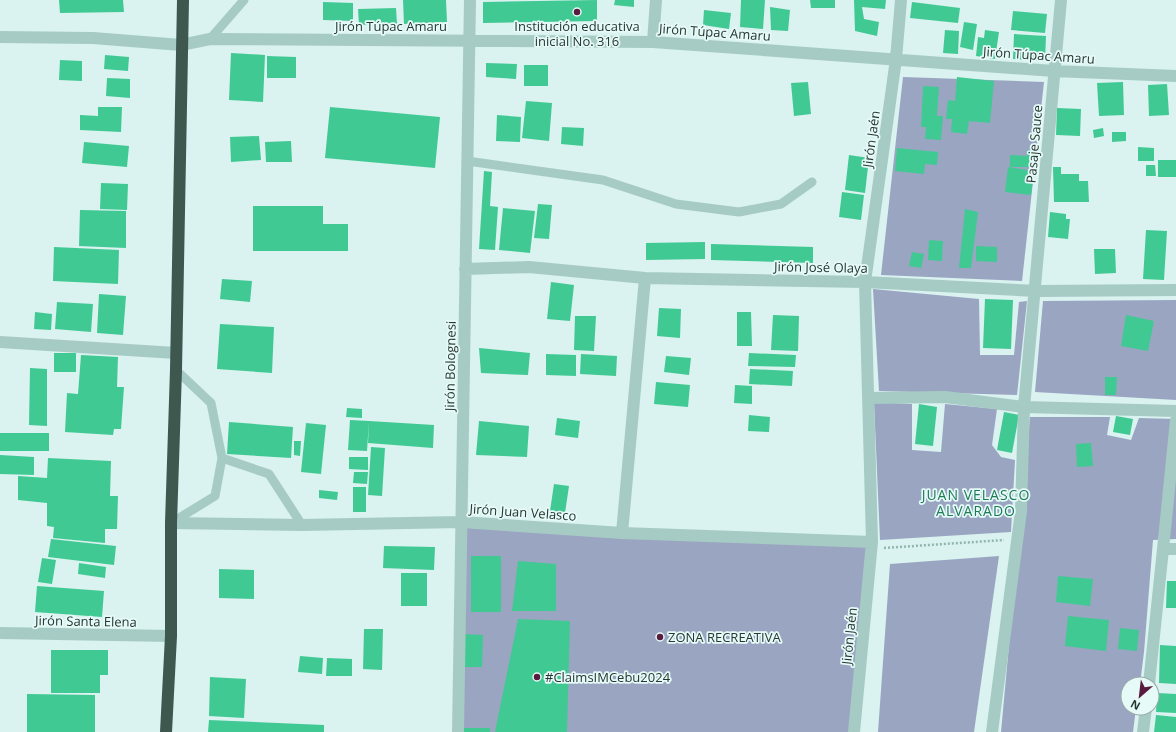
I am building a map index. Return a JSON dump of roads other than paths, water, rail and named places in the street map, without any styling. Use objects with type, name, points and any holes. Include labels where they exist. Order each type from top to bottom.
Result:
[{"type":"highway","points":[[166,732],[171,636],[171,523],[176,370],[183,0]]},
{"type":"street","name":"Jirón Bolognesi","points":[[458,732],[470,0]]},
{"type":"street","points":[[653,42],[656,0]]},
{"type":"street","name":"Jirón Jaén","points":[[854,732],[872,545],[865,282],[896,59],[901,0]]},
{"type":"street","name":"Pasaje Sauce","points":[[992,732],[1021,511],[1024,407],[1036,291],[1060,0]]},
{"type":"street","name":"Jirón Túpac Amaru","points":[[0,37],[93,38],[181,45],[210,39],[653,42],[1054,71],[1176,76]]},
{"type":"street","name":"Jirón José Olaya","points":[[465,269],[530,267],[645,278],[865,282],[1036,291],[1176,290]]},
{"type":"street","points":[[622,533],[645,278]]},
{"type":"street","points":[[0,342],[176,353]]},
{"type":"street","points":[[869,398],[945,396],[1024,407],[1176,411]]},
{"type":"street","points":[[1150,676],[1176,420]]},
{"type":"street","name":"Jirón Juan Velasco","points":[[171,523],[302,525],[461,522],[622,533],[872,545]]},
{"type":"street","points":[[1163,548],[1176,549]]},
{"type":"street","name":"Jirón Santa Elena","points":[[0,633],[171,636]]},
{"type":"street","points":[[1143,732],[1145,716]]},
{"type":"lane","points":[[210,39],[244,0]]},
{"type":"lane","points":[[467,161],[603,180],[676,204],[739,212],[781,204],[812,182]]},
{"type":"lane","points":[[171,523],[215,496],[222,458],[211,403],[176,370]]},
{"type":"lane","points":[[222,458],[269,474],[302,525]]},
{"type":"place","name":"Institución educativa inicial No. 316","points":[[577,12]]},
{"type":"place","name":"ZONA RECREATIVA","points":[[660,637]]},
{"type":"place","name":"#ClaimsIMCebu2024","points":[[537,677]]},
{"type":"district","name":"JUAN VELASCO ALVARADO","points":[[976,504]]}]
